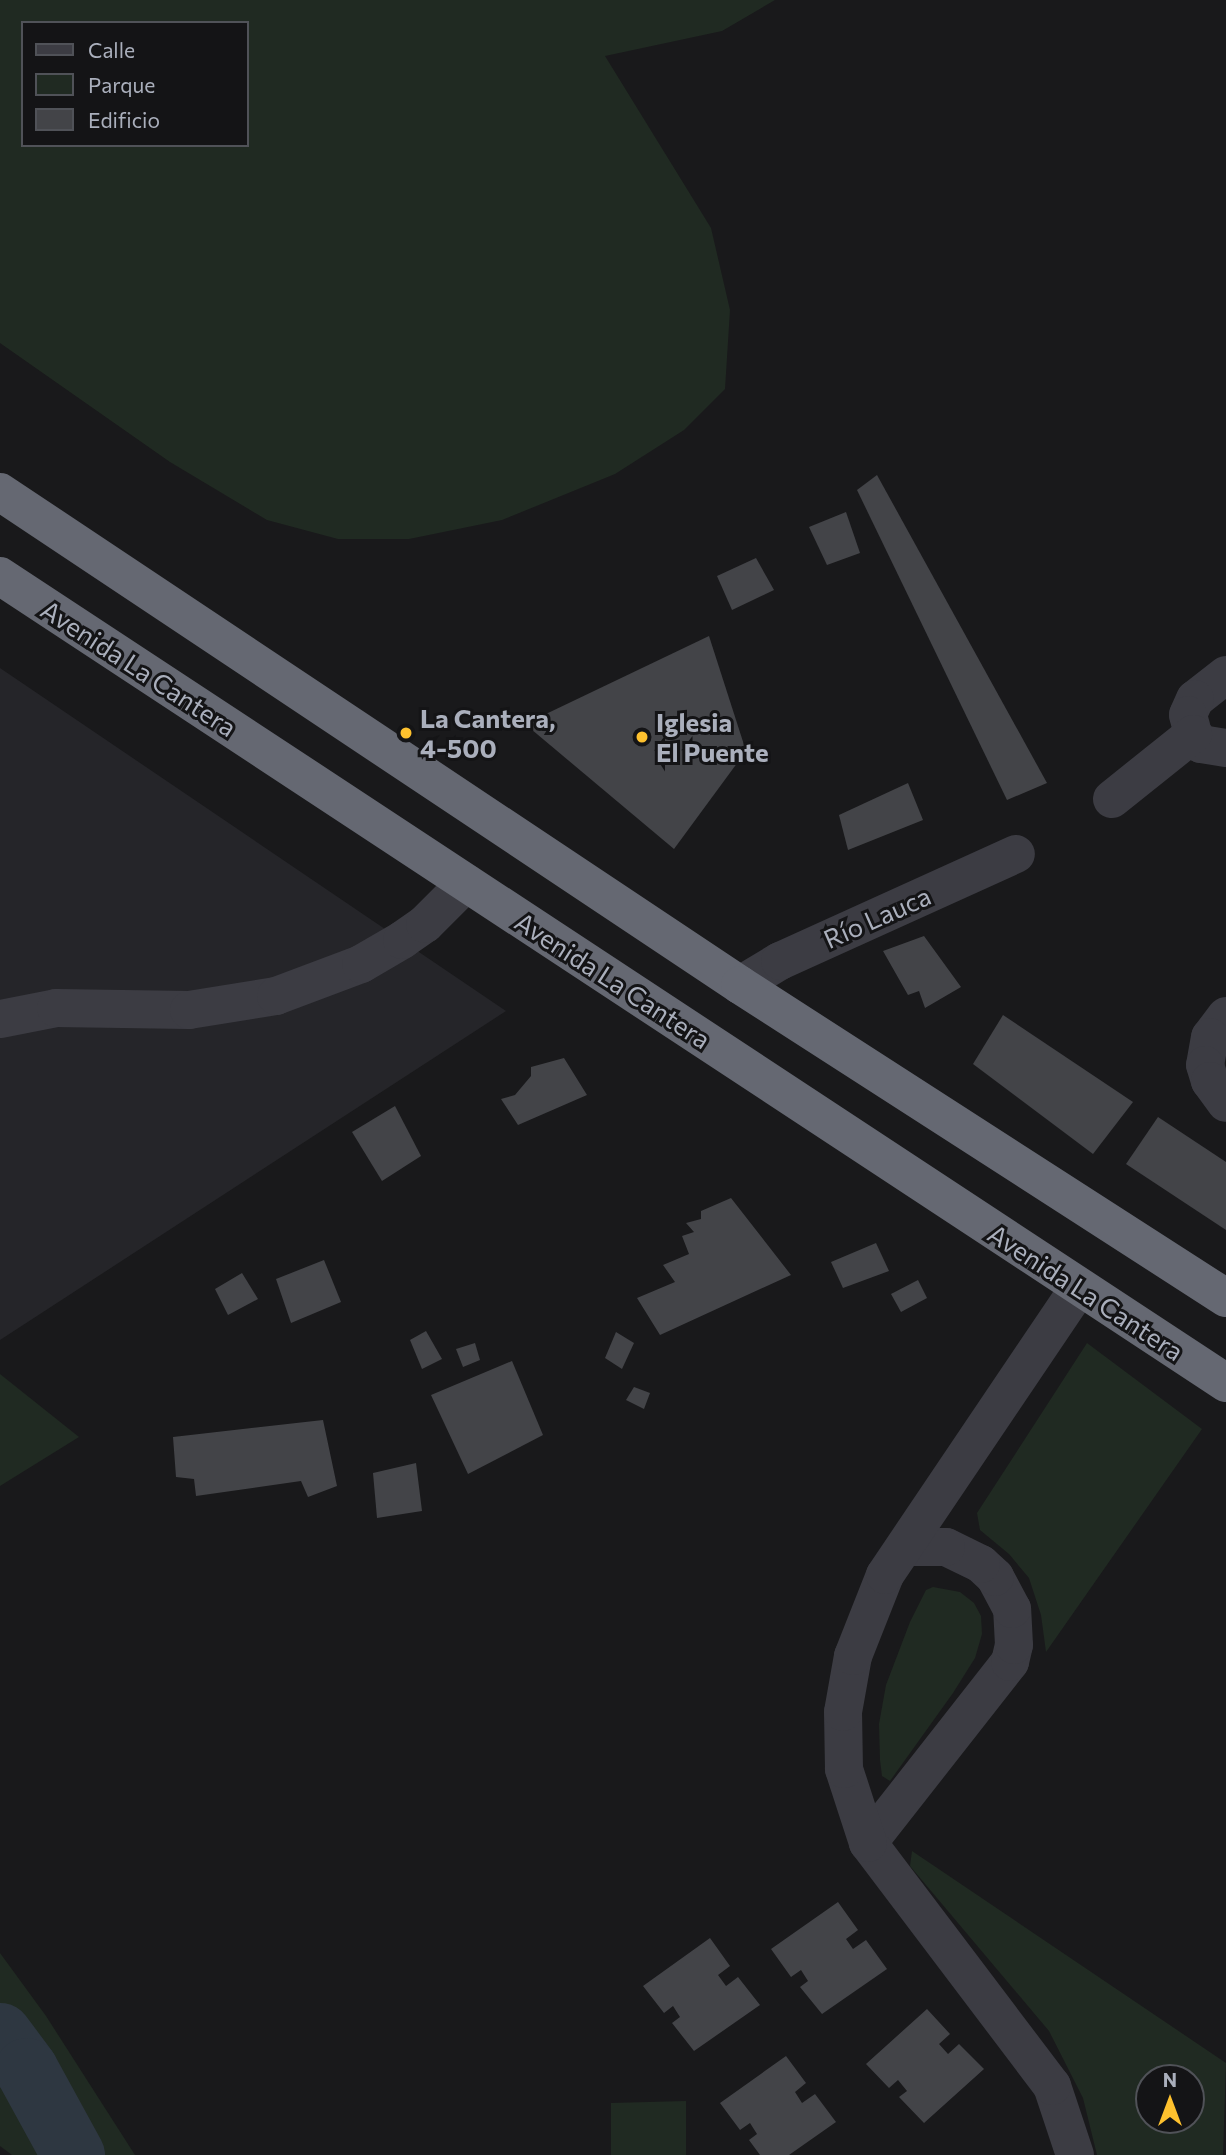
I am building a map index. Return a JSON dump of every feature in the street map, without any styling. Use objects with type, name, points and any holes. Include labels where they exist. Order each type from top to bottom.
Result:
[{"type":"highway","points":[[0,492],[740,985],[1226,1298]]},
{"type":"highway","name":"Avenida La Cantera","points":[[0,576],[1226,1383]]},
{"type":"street","points":[[1112,799],[1209,741],[1188,715],[1195,699],[1226,675]]},
{"type":"street","name":"Río Lauca","points":[[740,985],[780,961],[1016,854]]},
{"type":"street","points":[[0,1018],[56,1008],[189,1010],[276,996],[361,964],[402,940],[425,924],[466,883]]},
{"type":"street","points":[[1226,1016],[1210,1037],[1206,1065],[1210,1081],[1226,1103]]},
{"type":"street","points":[[1075,2155],[1052,2085],[868,1843],[844,1769],[843,1712],[853,1656],[885,1576],[1079,1287]]},
{"type":"street","points":[[868,1843],[1010,1662],[1014,1645],[1012,1609],[995,1577],[981,1564],[946,1547],[906,1547]]},
{"type":"shaded area","points":[[0,668],[506,1011],[0,1340]]},
{"type":"green space","points":[[0,0],[775,0],[722,31],[605,56],[711,228],[730,310],[725,389],[684,430],[615,474],[502,520],[409,539],[338,539],[267,520],[170,462],[0,343]]},
{"type":"green space","points":[[1087,1343],[1202,1429],[1046,1652],[1041,1615],[1029,1578],[1009,1554],[980,1530],[977,1513]]},
{"type":"green space","points":[[0,1374],[79,1437],[0,1486]]},
{"type":"green space","points":[[933,1587],[960,1592],[974,1603],[981,1616],[982,1634],[975,1658],[890,1781],[882,1776],[880,1760],[879,1724],[886,1685],[910,1622],[926,1590]]},
{"type":"green space","points":[[912,1851],[1226,2063],[1223,2155],[1097,2155],[1083,2098],[1049,2031],[910,1866]]},
{"type":"green space","points":[[0,1953],[46,2016],[135,2155],[12,2155],[0,2146]]},
{"type":"green space","points":[[686,2101],[686,2155],[611,2155],[611,2103]]},
{"type":"building","points":[[877,475],[1047,783],[1007,800],[857,490]]},
{"type":"building","points":[[846,512],[860,553],[827,565],[809,527]]},
{"type":"building","points":[[756,558],[774,590],[732,610],[717,576]]},
{"type":"building","name":"Iglesia El Puente","points":[[709,636],[746,751],[674,849],[525,724]]},
{"type":"building","points":[[908,783],[923,820],[848,850],[839,815]]},
{"type":"building","points":[[924,936],[961,987],[925,1008],[919,991],[908,995],[883,951]]},
{"type":"building","points":[[1003,1015],[1133,1102],[1093,1154],[973,1064]]},
{"type":"building","points":[[564,1058],[587,1095],[518,1125],[501,1099],[515,1095],[531,1076],[531,1067]]},
{"type":"building","points":[[395,1106],[421,1156],[382,1181],[352,1132]]},
{"type":"building","points":[[1158,1117],[1226,1162],[1226,1230],[1126,1164]]},
{"type":"building","points":[[731,1198],[791,1275],[660,1335],[637,1298],[675,1282],[663,1265],[689,1254],[682,1236],[694,1232],[686,1223],[701,1219],[701,1211]]},
{"type":"building","points":[[876,1243],[889,1271],[843,1288],[831,1262]]},
{"type":"building","points":[[324,1260],[341,1302],[291,1323],[276,1279]]},
{"type":"building","points":[[242,1273],[258,1299],[228,1315],[215,1289]]},
{"type":"building","points":[[918,1280],[927,1298],[901,1312],[891,1294]]},
{"type":"building","points":[[426,1331],[442,1359],[422,1369],[410,1340]]},
{"type":"building","points":[[616,1332],[634,1343],[622,1369],[605,1358]]},
{"type":"building","points":[[475,1343],[480,1360],[463,1367],[456,1349]]},
{"type":"building","points":[[512,1361],[543,1435],[468,1474],[431,1395]]},
{"type":"building","points":[[634,1387],[650,1393],[644,1409],[626,1400]]},
{"type":"building","points":[[323,1420],[337,1486],[308,1497],[301,1481],[196,1496],[194,1479],[176,1477],[173,1437]]},
{"type":"building","points":[[416,1463],[422,1511],[377,1518],[373,1473]]},
{"type":"building","points":[[838,1902],[858,1930],[846,1939],[853,1949],[866,1940],[887,1969],[822,2014],[800,1987],[808,1981],[801,1970],[791,1977],[771,1949]]},
{"type":"building","points":[[710,1938],[730,1966],[718,1975],[726,1986],[738,1977],[760,2005],[694,2051],[672,2023],[680,2017],[673,2006],[664,2013],[643,1986]]},
{"type":"building","points":[[927,2009],[950,2034],[939,2044],[948,2054],[959,2044],[984,2069],[924,2123],[899,2097],[907,2091],[898,2080],[889,2088],[866,2064]]},
{"type":"building","points":[[786,2056],[806,2083],[795,2092],[802,2103],[815,2094],[836,2122],[789,2155],[760,2155],[749,2140],[757,2134],[750,2123],[740,2130],[720,2103]]},
{"type":"waterway","points":[[0,2034],[26,2069],[73,2155]]},
{"type":"place","name":"La Cantera, 4-500","points":[[406,733]]},
{"type":"place","name":"Iglesia El Puente","points":[[642,737]]}]
